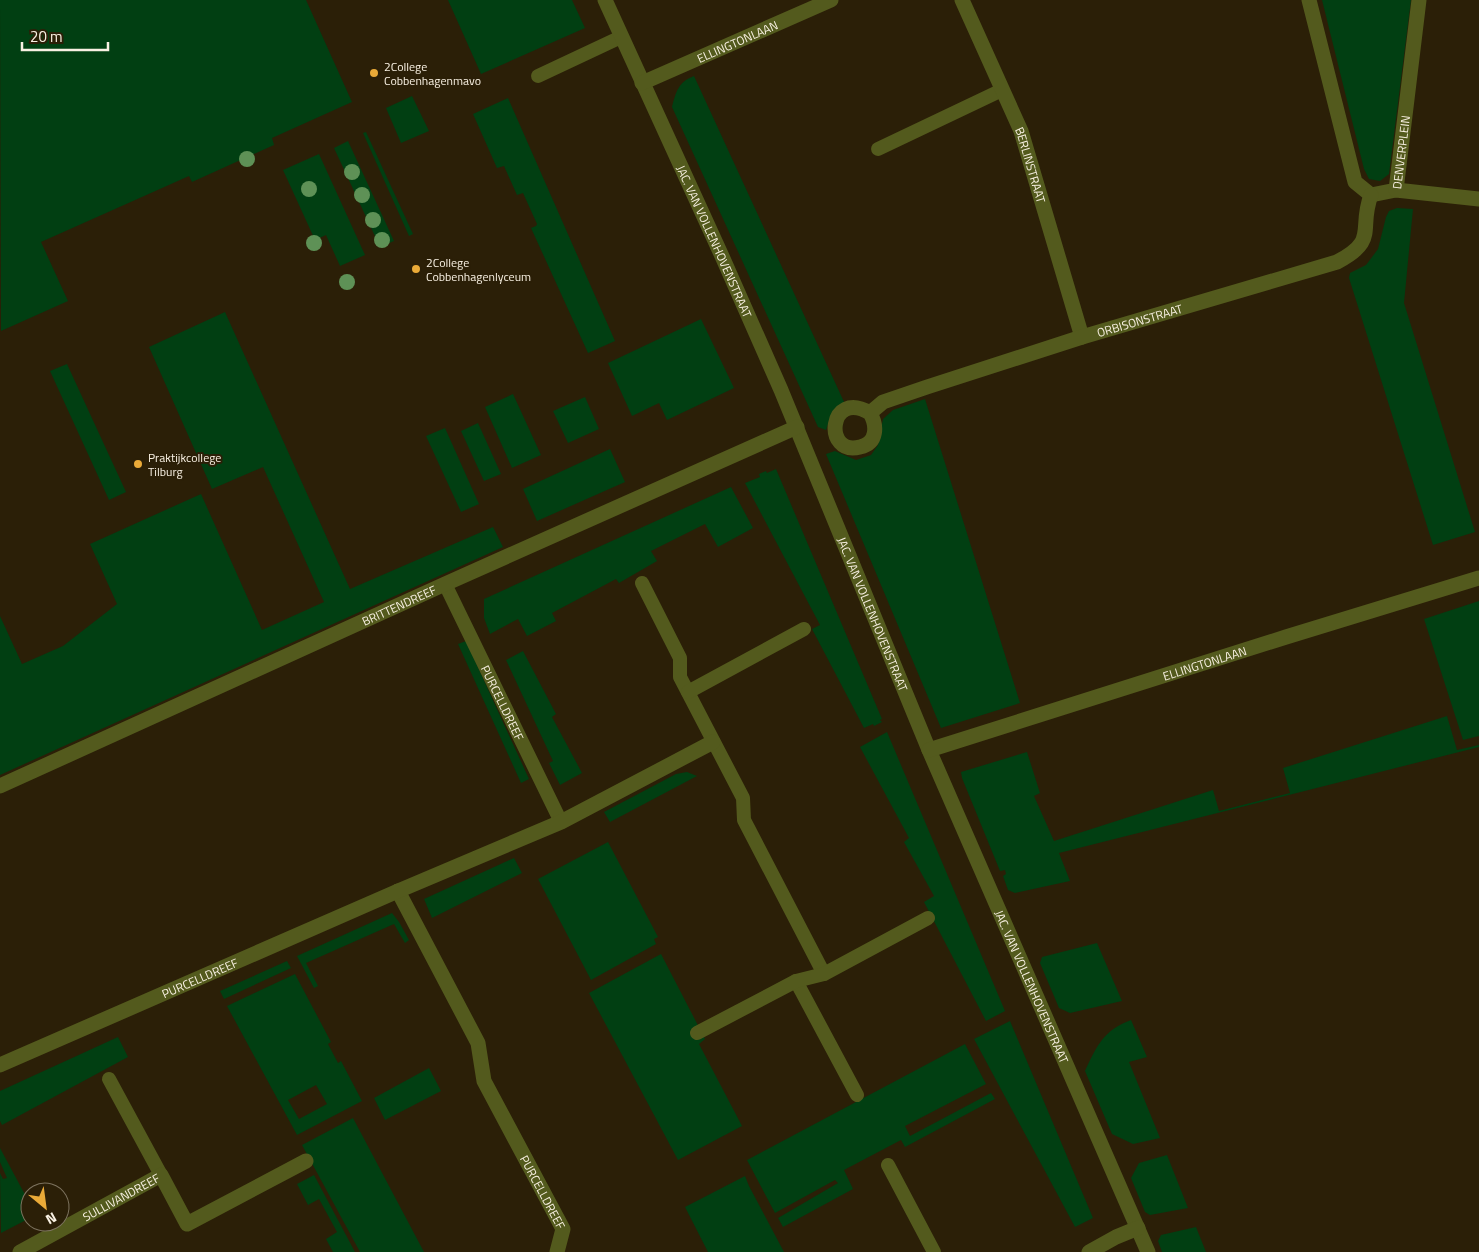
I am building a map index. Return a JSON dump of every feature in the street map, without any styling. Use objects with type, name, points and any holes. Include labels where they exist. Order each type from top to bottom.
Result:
[{"type":"street","name":"JAC. VAN VOLLENHOVENSTRAAT","points":[[605,0],[721,254],[797,427],[929,750],[1148,1252]]},
{"type":"street","name":"ELLINGTONLAAN","points":[[642,83],[831,0]]},
{"type":"street","name":"BERLINSTRAAT","points":[[962,0],[1021,130],[1082,337]]},
{"type":"street","name":"DENVERPLEIN","points":[[1309,0],[1356,182],[1371,195],[1396,190],[1419,0]]},
{"type":"street","points":[[1396,190],[1479,199]]},
{"type":"street","name":"ORBISONSTRAAT","points":[[870,413],[883,402],[1082,337],[1337,262],[1360,247],[1366,236],[1367,205],[1371,195]]},
{"type":"street","name":"BRITTENDREEF","points":[[0,786],[797,427]]},
{"type":"street","name":"ELLINGTONLAAN","points":[[929,750],[1479,578]]},
{"type":"street","name":"PURCELLDREEF","points":[[0,1065],[561,822],[713,742]]},
{"type":"street","name":"PURCELLDREEF","points":[[398,891],[478,1043],[484,1081],[563,1229],[557,1252]]},
{"type":"street","name":"SULLIVANDREEF","points":[[20,1252],[160,1175],[187,1224],[306,1161]]},
{"type":"street","points":[[1089,1252],[1116,1237],[1138,1228]]},
{"type":"lane","points":[[538,76],[622,37]]},
{"type":"lane","points":[[878,149],[1002,90]]},
{"type":"lane","points":[[642,583],[680,658],[680,677],[743,798],[744,820],[824,974]]},
{"type":"lane","name":"PURCELLDREEF","points":[[445,584],[561,822]]},
{"type":"lane","points":[[688,692],[804,629]]},
{"type":"lane","points":[[697,1034],[796,981],[824,974],[928,918]]},
{"type":"lane","points":[[796,981],[857,1095]]},
{"type":"lane","points":[[109,1079],[160,1175]]},
{"type":"lane","points":[[888,1165],[934,1252]]},
{"type":"green space","points":[[0,0],[306,0],[352,102],[272,138],[274,145],[192,182],[189,176],[41,242],[68,301],[1,331]]},
{"type":"green space","points":[[448,0],[572,0],[585,28],[481,74]]},
{"type":"green space","points":[[1322,0],[1411,0],[1389,174],[1380,181],[1369,179],[1364,169]]},
{"type":"green space","points":[[694,76],[845,404],[830,418],[826,430],[818,427],[672,107],[676,92],[681,84]]},
{"type":"green space","points":[[412,96],[429,131],[401,143],[386,108]]},
{"type":"green space","points":[[508,98],[615,341],[588,353],[531,228],[537,224],[523,193],[517,195],[504,166],[497,168],[473,114]]},
{"type":"green space","points":[[366,132],[413,234],[409,236],[363,133]]},
{"type":"green space","points":[[348,141],[394,241],[380,247],[334,148]]},
{"type":"green space","points":[[319,154],[365,255],[340,266],[326,235],[315,240],[283,170]]},
{"type":"green space","points":[[1397,208],[1413,209],[1404,303],[1475,532],[1433,545],[1349,278],[1350,273],[1366,265],[1378,249],[1386,217],[1389,211]]},
{"type":"green space","points":[[225,312],[350,589],[493,527],[503,547],[0,775],[0,616],[22,664],[63,646],[117,604],[90,544],[201,494],[262,630],[324,602],[263,467],[212,489],[149,347]]},
{"type":"green space","points":[[701,319],[734,388],[667,420],[659,403],[632,416],[608,363]]},
{"type":"green space","points":[[67,364],[126,492],[109,500],[50,371]]},
{"type":"green space","points":[[513,394],[541,455],[512,468],[485,407]]},
{"type":"green space","points":[[585,397],[599,429],[568,443],[553,411]]},
{"type":"green space","points":[[925,399],[1020,703],[941,728],[826,454],[835,451],[856,460],[871,455],[878,445],[883,419],[893,410]]},
{"type":"green space","points":[[478,423],[501,474],[484,481],[461,431]]},
{"type":"green space","points":[[445,428],[479,504],[461,512],[426,436]]},
{"type":"green space","points":[[610,449],[625,482],[537,521],[523,489]]},
{"type":"green space","points":[[776,469],[882,719],[880,720],[882,722],[874,726],[873,724],[864,728],[812,629],[820,625],[745,483],[760,477],[759,474]]},
{"type":"green space","points":[[731,487],[753,528],[718,547],[705,524],[651,551],[657,561],[619,583],[616,579],[552,613],[556,621],[527,636],[518,619],[490,634],[484,618],[484,599]]},
{"type":"green space","points":[[1479,601],[1479,736],[1463,740],[1424,619]]},
{"type":"green space","points":[[466,641],[529,779],[521,783],[458,644]]},
{"type":"green space","points":[[523,651],[556,714],[552,717],[582,773],[560,785],[549,763],[553,761],[506,660]]},
{"type":"green space","points":[[1447,716],[1457,750],[1479,745],[1479,747],[1059,853],[1070,881],[1015,893],[1008,890],[1003,876],[1006,874],[1005,870],[1000,871],[961,772],[1027,752],[1040,793],[1034,796],[1054,841],[1213,790],[1219,811],[1290,793],[1283,768]]},
{"type":"green space","points":[[887,732],[1005,1011],[986,1021],[924,902],[934,896],[904,842],[909,838],[860,747]]},
{"type":"green space","points":[[687,772],[697,776],[610,822],[604,812],[676,774]]},
{"type":"green space","points":[[608,842],[658,937],[654,939],[656,944],[591,980],[538,879]]},
{"type":"green space","points":[[514,858],[522,873],[432,918],[424,899]]},
{"type":"green space","points":[[392,913],[409,940],[405,943],[394,924],[306,963],[318,986],[314,988],[297,956]]},
{"type":"green space","points":[[1097,943],[1122,1001],[1070,1013],[1059,1008],[1040,963],[1042,957]]},
{"type":"green space","points":[[661,954],[705,1039],[699,1044],[742,1126],[678,1160],[589,993]]},
{"type":"green space","points":[[287,961],[291,968],[224,999],[220,991]]},
{"type":"green space","points":[[295,974],[331,1042],[328,1044],[338,1063],[341,1061],[362,1101],[297,1135],[227,1006]],"holes":[[[316,1085],[327,1104],[299,1119],[288,1100]]]},
{"type":"green space","points":[[1131,1020],[1147,1057],[1129,1062],[1160,1138],[1133,1144],[1112,1134],[1085,1071],[1093,1053],[1102,1040],[1114,1029]]},
{"type":"green space","points":[[1010,1021],[1093,1218],[1075,1227],[974,1039]]},
{"type":"green space","points":[[118,1037],[128,1057],[2,1125],[0,1121],[0,1091]]},
{"type":"green space","points":[[965,1044],[986,1084],[905,1126],[910,1136],[991,1093],[995,1099],[905,1147],[901,1140],[844,1170],[853,1189],[783,1227],[778,1218],[838,1183],[835,1180],[775,1213],[747,1160]]},
{"type":"green space","points":[[429,1068],[441,1091],[385,1120],[374,1098]]},
{"type":"green space","points":[[353,1118],[424,1252],[360,1252],[302,1145]]},
{"type":"green space","points":[[0,1148],[20,1185],[20,1223],[1,1233],[0,1173],[3,1179],[7,1178],[0,1162]]},
{"type":"green space","points":[[1167,1155],[1188,1208],[1150,1215],[1145,1212],[1131,1178],[1139,1163]]},
{"type":"green space","points":[[314,1175],[355,1252],[333,1252],[326,1239],[337,1232],[319,1199],[308,1205],[297,1184]]},
{"type":"green space","points":[[745,1176],[784,1252],[708,1252],[685,1207]]},
{"type":"green space","points":[[1196,1227],[1206,1252],[1162,1252],[1158,1241],[1161,1235]]},
{"type":"place","name":"2College Cobbenhagenmavo","points":[[374,73]]},
{"type":"place","name":"2College Cobbenhagenlyceum","points":[[416,269]]},
{"type":"place","name":"Praktijkcollege Tilburg","points":[[138,464]]}]
